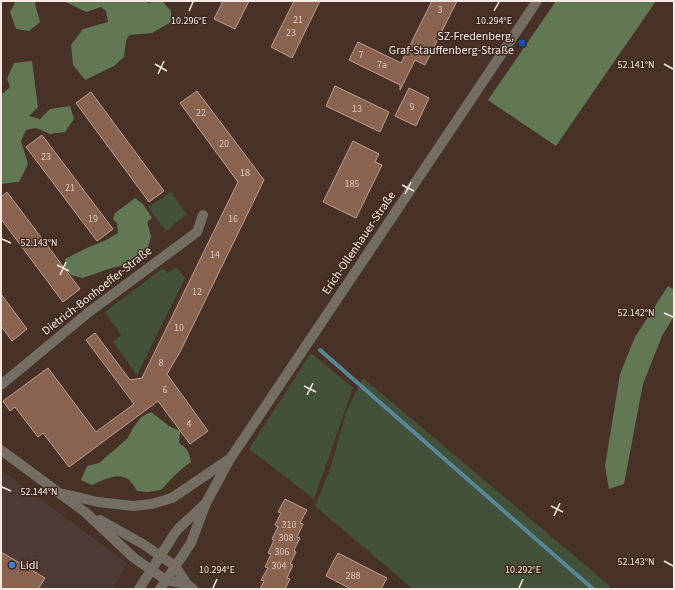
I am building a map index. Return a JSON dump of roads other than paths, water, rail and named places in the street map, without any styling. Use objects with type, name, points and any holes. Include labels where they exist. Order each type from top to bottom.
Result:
[{"type":"street","name":"Erich-Ollenhauer-Straße","points":[[160,589],[191,543],[206,503],[230,459],[537,1]]},
{"type":"street","name":"Dietrich-Bonhoeffer-Straße","points":[[1,385],[89,312],[197,232],[203,215]]},
{"type":"street","points":[[1,450],[85,512],[134,558],[166,580],[190,586]]},
{"type":"street","points":[[59,492],[98,502],[133,506],[152,504],[172,498],[230,459]]},
{"type":"street","name":"Erich-Ollenhauer-Straße","points":[[140,589],[179,528],[206,503]]},
{"type":"street","points":[[85,512],[143,544],[175,566],[190,586]]},
{"type":"waterway","points":[[320,350],[593,589]]},
{"type":"place","name":"SZ-Fredenberg, Graf-Stauffenberg-Straße","points":[[522,43]]},
{"type":"place","name":"Lidl","points":[[12,565]]}]
